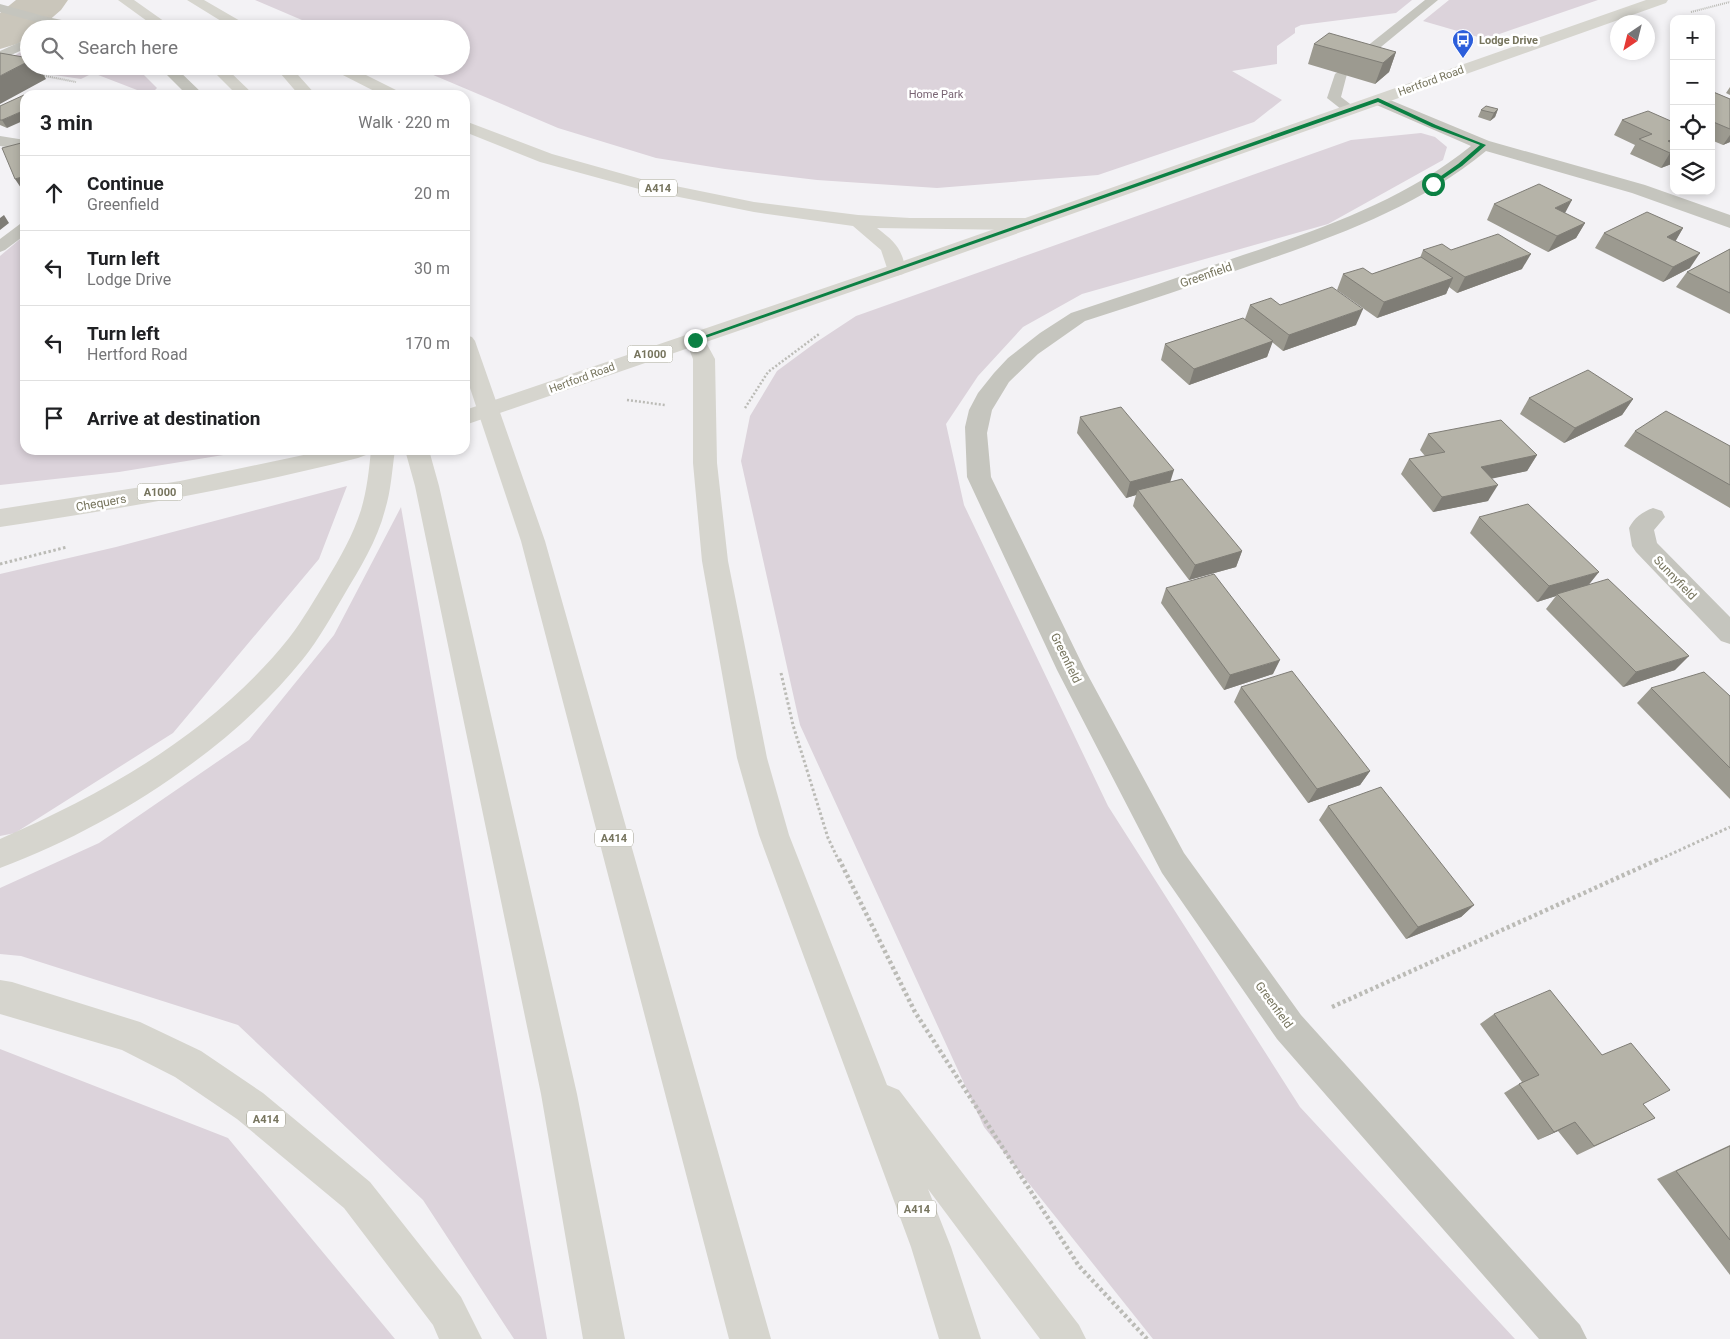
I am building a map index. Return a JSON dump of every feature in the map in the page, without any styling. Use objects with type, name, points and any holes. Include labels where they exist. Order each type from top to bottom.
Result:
[{"type":"main road","points":[[125,0],[155,20]]},
{"type":"main road","points":[[194,0],[227,20]]},
{"type":"main road","name":"Hertford Road","points":[[470,416],[896,270],[1661,0]]},
{"type":"main road","points":[[225,75],[241,90]]},
{"type":"main road","points":[[289,75],[303,90]]},
{"type":"main road","points":[[354,75],[384,90]]},
{"type":"main road","name":"A414","points":[[470,128],[546,158],[639,184],[754,207],[858,221],[910,224],[1026,224]]},
{"type":"main road","points":[[858,221],[889,247],[893,254],[896,270]]},
{"type":"main road","name":"A414","points":[[695,340],[704,359],[706,463],[715,561],[752,758],[774,835],[931,1247],[960,1339]]},
{"type":"main road","name":"A414","points":[[470,356],[533,541],[750,1339]]},
{"type":"main road","name":"Chequers","points":[[0,518],[88,506],[240,477],[339,455]]},
{"type":"main road","points":[[0,854],[33,840],[116,798],[177,758],[236,710],[287,660],[324,608],[355,556],[376,500],[382,455]]},
{"type":"main road","points":[[418,455],[427,486],[559,1094],[604,1339]]},
{"type":"main road","name":"A414","points":[[0,997],[128,1034],[188,1064],[250,1106],[357,1195],[447,1311],[461,1339]]},
{"type":"main road","points":[[868,1080],[1065,1339]]},
{"type":"street","points":[[0,8],[40,20]]},
{"type":"street","points":[[173,75],[186,90]]},
{"type":"street","points":[[1378,100],[1434,126],[1483,145],[1655,192],[1725,214]]},
{"type":"street","points":[[0,141],[20,144]]},
{"type":"street","name":"Greenfield","points":[[1483,145],[1460,165],[1433,184],[1337,229],[1078,317],[1055,332],[1006,373],[991,390],[982,406],[976,428],[979,477],[1071,670],[1173,863],[1289,1027],[1566,1339]]},
{"type":"street","name":"Sunnyfield","points":[[1653,517],[1640,528],[1645,546],[1730,634]]},
{"type":"lane","points":[[1355,62],[1432,0]]},
{"type":"lane","points":[[0,56],[20,46]]},
{"type":"lane","points":[[1341,74],[1334,98],[1351,110]]},
{"type":"lane","points":[[0,247],[20,230]]},
{"type":"path","points":[[744,413],[746,404],[768,372],[820,333]]},
{"type":"path","points":[[780,670],[793,725],[828,838],[915,1012],[1079,1266],[1147,1339]]},
{"type":"path","points":[[1289,1027],[1730,827]]},
{"type":"green space","name":"Home Park","points":[[255,0],[1412,0],[1396,13],[1301,25],[1295,28],[1295,33],[1277,46],[1277,64],[1232,71],[1282,100],[1254,122],[1098,175],[937,188],[817,180],[725,169],[656,158],[558,128],[433,75],[470,75],[470,20],[302,20]]},
{"type":"green space","points":[[1449,0],[1598,0],[1485,39],[1423,21]]},
{"type":"green space","points":[[20,52],[20,70],[7,68],[14,56]]},
{"type":"green space","points":[[54,75],[89,75],[81,79]]},
{"type":"green space","points":[[98,75],[144,75],[157,88],[155,90],[137,90]]},
{"type":"green space","points":[[1421,133],[1435,137],[1447,147],[1443,160],[1328,224],[1082,294],[1023,327],[978,376],[946,424],[964,505],[1108,806],[1300,1107],[1515,1339],[1153,1339],[984,1127],[800,725],[741,461],[750,416],[777,371],[856,316],[1351,140]]},
{"type":"green space","points":[[20,239],[20,455],[223,455],[119,472],[0,485],[0,256]]},
{"type":"green space","points":[[347,486],[319,559],[173,733],[15,833],[0,836],[0,574],[116,547]]},
{"type":"green space","points":[[401,507],[547,1339],[514,1339],[423,1200],[238,1025],[21,956],[0,954],[0,888],[99,843],[249,740],[334,635]]},
{"type":"green space","points":[[0,1049],[228,1138],[395,1339],[0,1339]]},
{"type":"building","points":[[1329,33],[1396,52],[1383,63],[1314,44]]},
{"type":"building","points":[[0,53],[20,56],[20,66],[0,76]]},
{"type":"building","points":[[1715,93],[1730,99],[1730,129],[1715,123]]},
{"type":"building","points":[[20,97],[20,112],[2,120],[0,120],[0,106]]},
{"type":"building","points":[[1486,106],[1498,109],[1494,113],[1481,110]]},
{"type":"building","points":[[1648,111],[1670,121],[1670,140],[1668,141],[1670,142],[1670,153],[1639,139],[1652,134],[1622,120]]},
{"type":"building","points":[[20,143],[20,178],[15,179],[2,148]]},
{"type":"building","points":[[1539,184],[1572,200],[1555,208],[1585,223],[1557,236],[1494,204]]},
{"type":"building","points":[[1647,212],[1683,228],[1667,237],[1700,253],[1673,267],[1604,233]]},
{"type":"building","points":[[1498,234],[1531,254],[1465,277],[1423,250],[1442,244],[1451,250]]},
{"type":"building","points":[[1730,249],[1730,293],[1687,272]]},
{"type":"building","points":[[1421,257],[1453,278],[1384,302],[1343,274],[1363,268],[1372,274]]},
{"type":"building","points":[[1332,287],[1363,309],[1289,335],[1250,305],[1271,298],[1280,305]]},
{"type":"building","points":[[1243,318],[1273,341],[1194,369],[1165,344]]},
{"type":"building","points":[[1588,370],[1633,399],[1575,428],[1529,398]]},
{"type":"building","points":[[1121,407],[1174,470],[1130,482],[1080,417]]},
{"type":"building","points":[[1666,411],[1730,446],[1730,485],[1635,431]]},
{"type":"building","points":[[1501,420],[1537,455],[1481,467],[1498,485],[1442,497],[1409,459],[1445,452],[1428,434]]},
{"type":"building","points":[[1182,479],[1242,551],[1195,565],[1138,490]]},
{"type":"building","points":[[1528,504],[1599,572],[1549,586],[1479,517]]},
{"type":"building","points":[[1214,574],[1280,660],[1230,675],[1166,588]]},
{"type":"building","points":[[1608,579],[1689,656],[1636,672],[1557,594]]},
{"type":"building","points":[[1292,671],[1370,771],[1317,789],[1241,687]]},
{"type":"building","points":[[1704,672],[1730,696],[1730,768],[1651,688]]},
{"type":"building","points":[[1381,787],[1474,905],[1418,927],[1328,806]]},
{"type":"building","points":[[1550,990],[1602,1055],[1631,1043],[1670,1090],[1643,1104],[1655,1118],[1594,1146],[1575,1122],[1554,1132],[1519,1084],[1539,1075],[1494,1014]]},
{"type":"building","points":[[1730,1146],[1730,1240],[1676,1171]]},
{"type":"waterway","points":[[21,20],[45,0]]},
{"type":"waterway","points":[[0,34],[20,20]]},
{"type":"place","name":"Lodge Drive","points":[[1463,59]]},
{"type":"route","points":[[695,340],[1378,100],[1434,126],[1483,145],[1460,165],[1433,184]]}]
